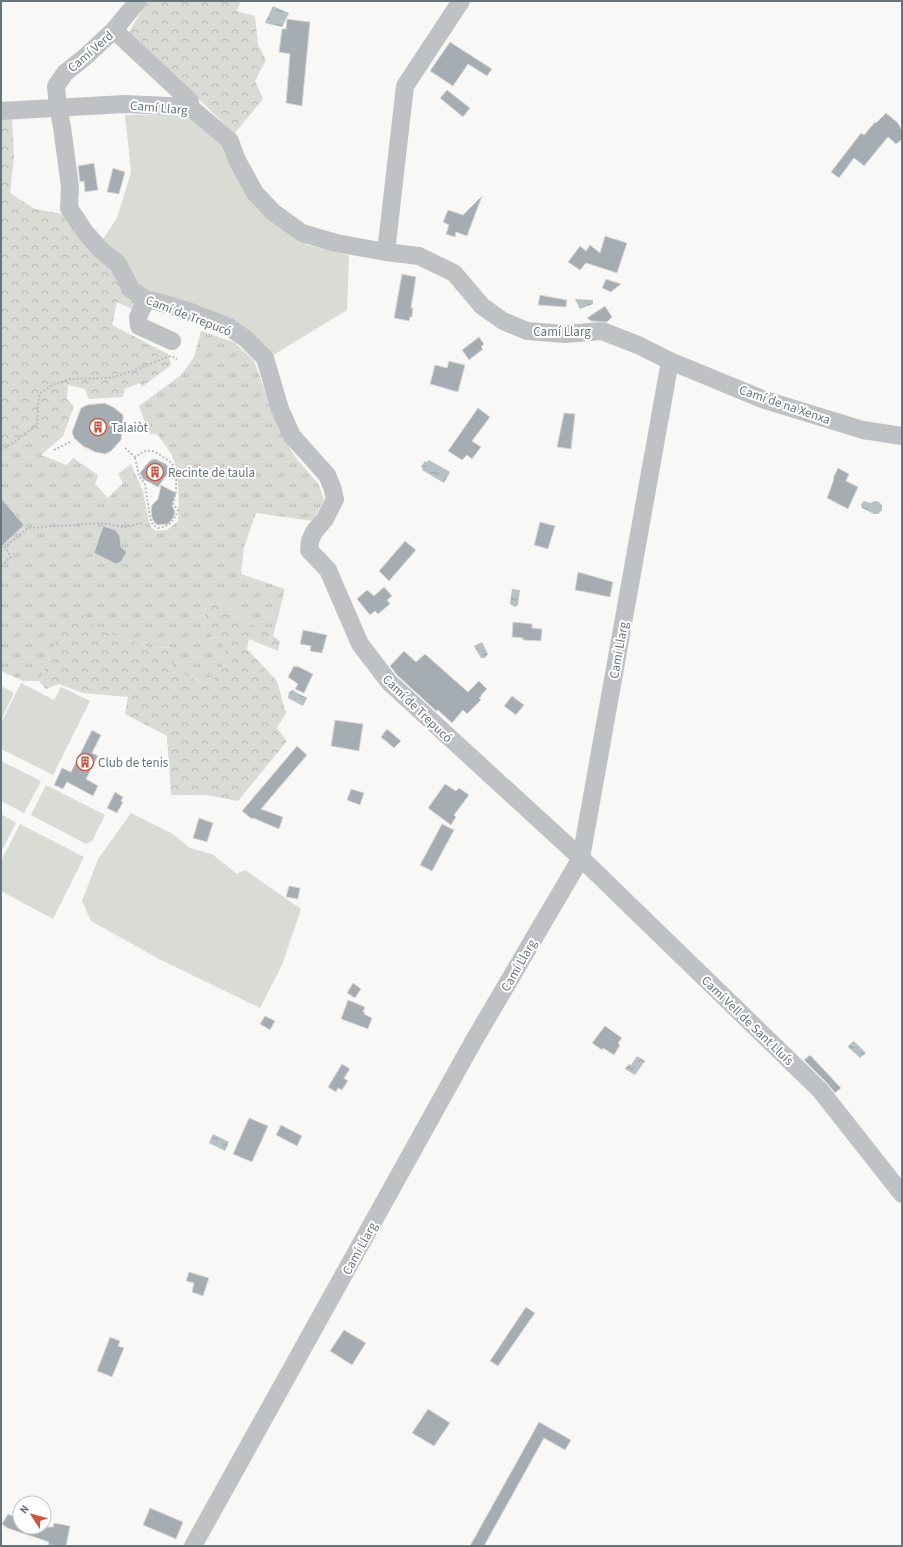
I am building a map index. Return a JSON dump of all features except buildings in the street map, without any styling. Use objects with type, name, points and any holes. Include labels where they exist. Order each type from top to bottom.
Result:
[{"type":"street","name":"Camí Verd","points":[[58,107],[56,86],[64,73],[85,57],[114,30],[138,1]]},
{"type":"street","points":[[386,252],[405,86],[461,1]]},
{"type":"street","points":[[114,30],[190,101],[190,107]]},
{"type":"street","name":"Camí Llarg","points":[[1,111],[125,104],[190,107],[230,141],[237,160],[255,193],[273,212],[302,233],[336,243],[419,256],[454,272],[482,306],[504,321],[527,331],[564,334],[602,331],[638,345],[670,362],[581,858],[473,1042],[193,1546]]},
{"type":"street","name":"Camí de Trepucó","points":[[58,107],[70,187],[69,208],[85,232],[102,251],[118,264],[131,289],[146,300],[155,301],[185,310],[229,327],[246,340],[265,358],[280,409],[292,436],[327,475],[332,487],[335,499],[325,519],[314,532],[310,541],[309,550],[328,570],[360,644],[389,682],[581,858]]},
{"type":"street","points":[[146,300],[138,317],[138,326],[172,341]]},
{"type":"street","name":"Camí de na Xenxa","points":[[670,362],[762,399],[863,430],[902,436]]},
{"type":"street","name":"Camí Vell de Sant Lluís","points":[[581,858],[820,1090],[902,1194]]},
{"type":"path","points":[[1,449],[7,447],[37,425],[39,394],[52,385],[70,379],[110,378],[138,369],[167,357],[172,356],[177,358]]},
{"type":"path","points":[[54,450],[70,442]]},
{"type":"path","points":[[125,448],[135,457],[139,476],[145,484],[150,518],[153,525],[158,528],[167,526],[174,520],[178,510],[174,504],[177,494],[174,468],[168,460],[154,450],[146,451],[135,457]]},
{"type":"path","points":[[1,566],[11,557],[5,547],[28,528],[103,523],[124,527],[142,523]]},
{"type":"green space","points":[[148,1],[241,1],[237,11],[255,16],[258,44],[266,60],[255,81],[263,99],[234,134],[203,103],[127,35]]},
{"type":"green space","points":[[188,114],[227,148],[263,212],[307,245],[349,255],[347,310],[270,357],[143,291],[129,276],[103,239],[117,218],[131,172],[125,115]]},
{"type":"green space","points":[[12,119],[14,157],[10,193],[35,209],[63,214],[141,301],[136,311],[117,302],[112,325],[168,354],[171,365],[142,387],[140,383],[125,389],[123,397],[89,399],[85,389],[68,385],[67,399],[74,406],[63,436],[41,455],[47,440],[15,434],[1,446],[1,120]]},
{"type":"green space","points":[[201,331],[234,342],[254,361],[278,426],[293,454],[319,485],[324,500],[313,521],[256,513],[244,547],[241,574],[285,589],[273,636],[238,617],[225,603],[206,605],[203,629],[222,642],[226,655],[218,675],[205,686],[173,667],[173,647],[152,648],[98,630],[77,609],[66,616],[39,681],[23,681],[1,671],[1,446],[15,434],[47,440],[41,455],[67,465],[73,458],[98,475],[95,484],[108,498],[123,483],[118,474],[131,464],[143,491],[151,527],[156,531],[167,530],[178,521],[178,480],[176,467],[171,454],[157,434],[149,434],[139,406],[181,375],[194,357]]},
{"type":"green space","points":[[225,603],[238,617],[266,631],[280,641],[278,651],[249,639],[247,649],[277,681],[286,713],[277,728],[287,741],[238,801],[207,795],[171,795],[167,736],[125,714],[128,697],[83,693],[59,684],[46,689],[39,681],[66,615],[77,609],[99,630],[152,648],[173,647],[174,667],[205,686],[222,642],[203,629],[206,605]]},
{"type":"green space","points":[[21,683],[54,700],[61,687],[90,701],[53,775],[1,749],[1,723]]},
{"type":"green space","points":[[1,686],[14,693],[1,720]]},
{"type":"green space","points":[[1,761],[41,781],[24,813],[1,801]]},
{"type":"green space","points":[[46,785],[105,815],[92,841],[86,844],[31,815]]},
{"type":"green space","points":[[131,813],[173,834],[190,848],[212,854],[237,874],[245,870],[301,909],[282,965],[260,1008],[159,959],[91,921],[82,901],[98,859]]},
{"type":"green space","points":[[1,814],[16,823],[1,852]]},
{"type":"green space","points":[[20,824],[84,857],[53,919],[1,891],[1,861]]},
{"type":"water","points":[[273,6],[289,13],[282,27],[265,23]]},
{"type":"water","points":[[575,299],[593,300],[593,304],[580,309]]},
{"type":"water","points":[[429,460],[450,472],[444,483],[422,470],[423,468],[421,467],[425,461],[427,462]]},
{"type":"water","points":[[864,501],[870,503],[875,501],[879,502],[882,505],[882,510],[878,514],[874,514],[862,508],[861,504]]},
{"type":"water","points":[[512,589],[520,590],[518,605],[515,607],[510,604]]},
{"type":"water","points":[[482,642],[488,654],[485,658],[481,658],[474,646]]},
{"type":"water","points":[[292,690],[307,698],[303,706],[288,698],[289,692]]},
{"type":"water","points":[[854,1041],[866,1053],[860,1058],[848,1047]]},
{"type":"water","points":[[637,1056],[645,1061],[635,1075],[625,1069],[629,1064],[631,1065]]},
{"type":"water","points":[[213,1134],[229,1142],[225,1151],[209,1143]]},
{"type":"place","name":"Talaiòt","points":[[98,427]]},
{"type":"place","name":"Recinte de taula","points":[[155,472]]},
{"type":"place","name":"Club de tenis","points":[[85,762]]}]
